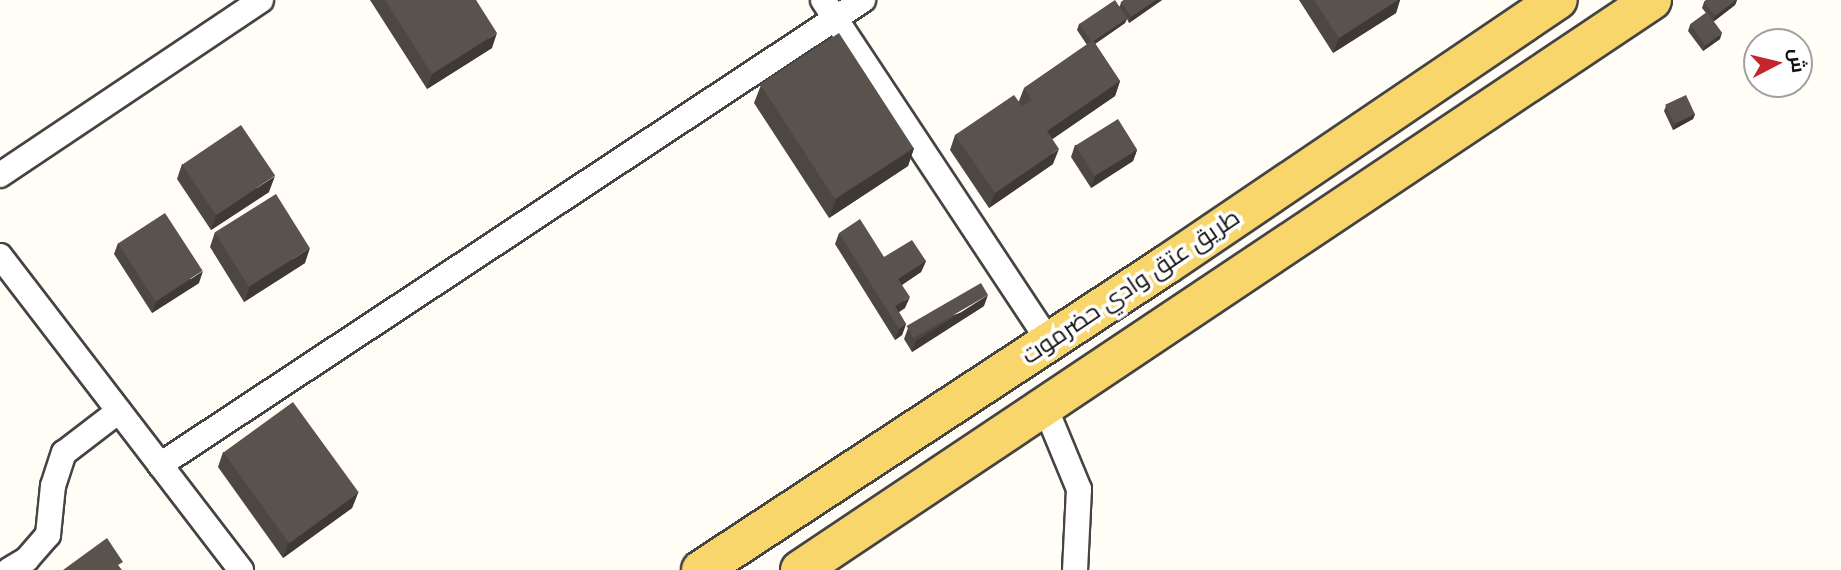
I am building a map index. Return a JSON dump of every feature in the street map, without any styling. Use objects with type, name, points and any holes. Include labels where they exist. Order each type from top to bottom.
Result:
[{"type":"main road","name":"طريق عتق وادي حضرموت","points":[[701,570],[1049,342],[1558,0]]},
{"type":"main road","points":[[800,570],[1652,0]]},
{"type":"main road","points":[[1244,212],[1235,227],[1237,245],[1250,257],[1268,258]]},
{"type":"main road","points":[[940,475],[989,425],[1044,383],[1052,363],[1049,342]]},
{"type":"street","points":[[0,176],[261,0]]},
{"type":"street","points":[[160,465],[829,9],[863,0]]},
{"type":"street","points":[[829,9],[1049,342]]},
{"type":"street","points":[[0,256],[242,570]]},
{"type":"street","points":[[1045,407],[1079,489],[1074,570]]},
{"type":"street","points":[[9,570],[26,559],[48,535],[53,485],[64,453],[119,411]]},
{"type":"building","points":[[385,0],[476,0],[497,33],[432,74]]},
{"type":"building","points":[[1115,0],[1127,18],[1092,42],[1079,24]]},
{"type":"building","points":[[1156,0],[1131,17],[1121,2]]},
{"type":"building","points":[[1314,0],[1398,0],[1339,38]]},
{"type":"building","points":[[1736,0],[1715,16],[1704,2]]},
{"type":"building","points":[[1707,12],[1722,33],[1705,45],[1690,24]]},
{"type":"building","points":[[839,33],[914,148],[835,199],[760,84]]},
{"type":"building","points":[[1093,40],[1120,81],[1047,131],[1059,149],[995,193],[955,135],[1014,95],[1022,106],[1032,100],[1024,88]]},
{"type":"building","points":[[1686,95],[1695,114],[1674,124],[1665,105]]},
{"type":"building","points":[[1118,119],[1137,150],[1095,176],[1076,145]]},
{"type":"building","points":[[241,125],[275,176],[216,215],[182,165]]},
{"type":"building","points":[[276,194],[310,248],[249,286],[215,232]]},
{"type":"building","points":[[165,213],[203,271],[156,301],[118,243]]},
{"type":"building","points":[[860,219],[884,257],[912,240],[926,261],[898,279],[910,297],[895,306],[906,324],[899,329],[839,233]]},
{"type":"building","points":[[981,283],[988,295],[914,338],[907,326]]},
{"type":"building","points":[[293,402],[359,493],[289,543],[223,453]]},
{"type":"building","points":[[107,538],[123,562],[118,565],[122,570],[63,570]]}]
